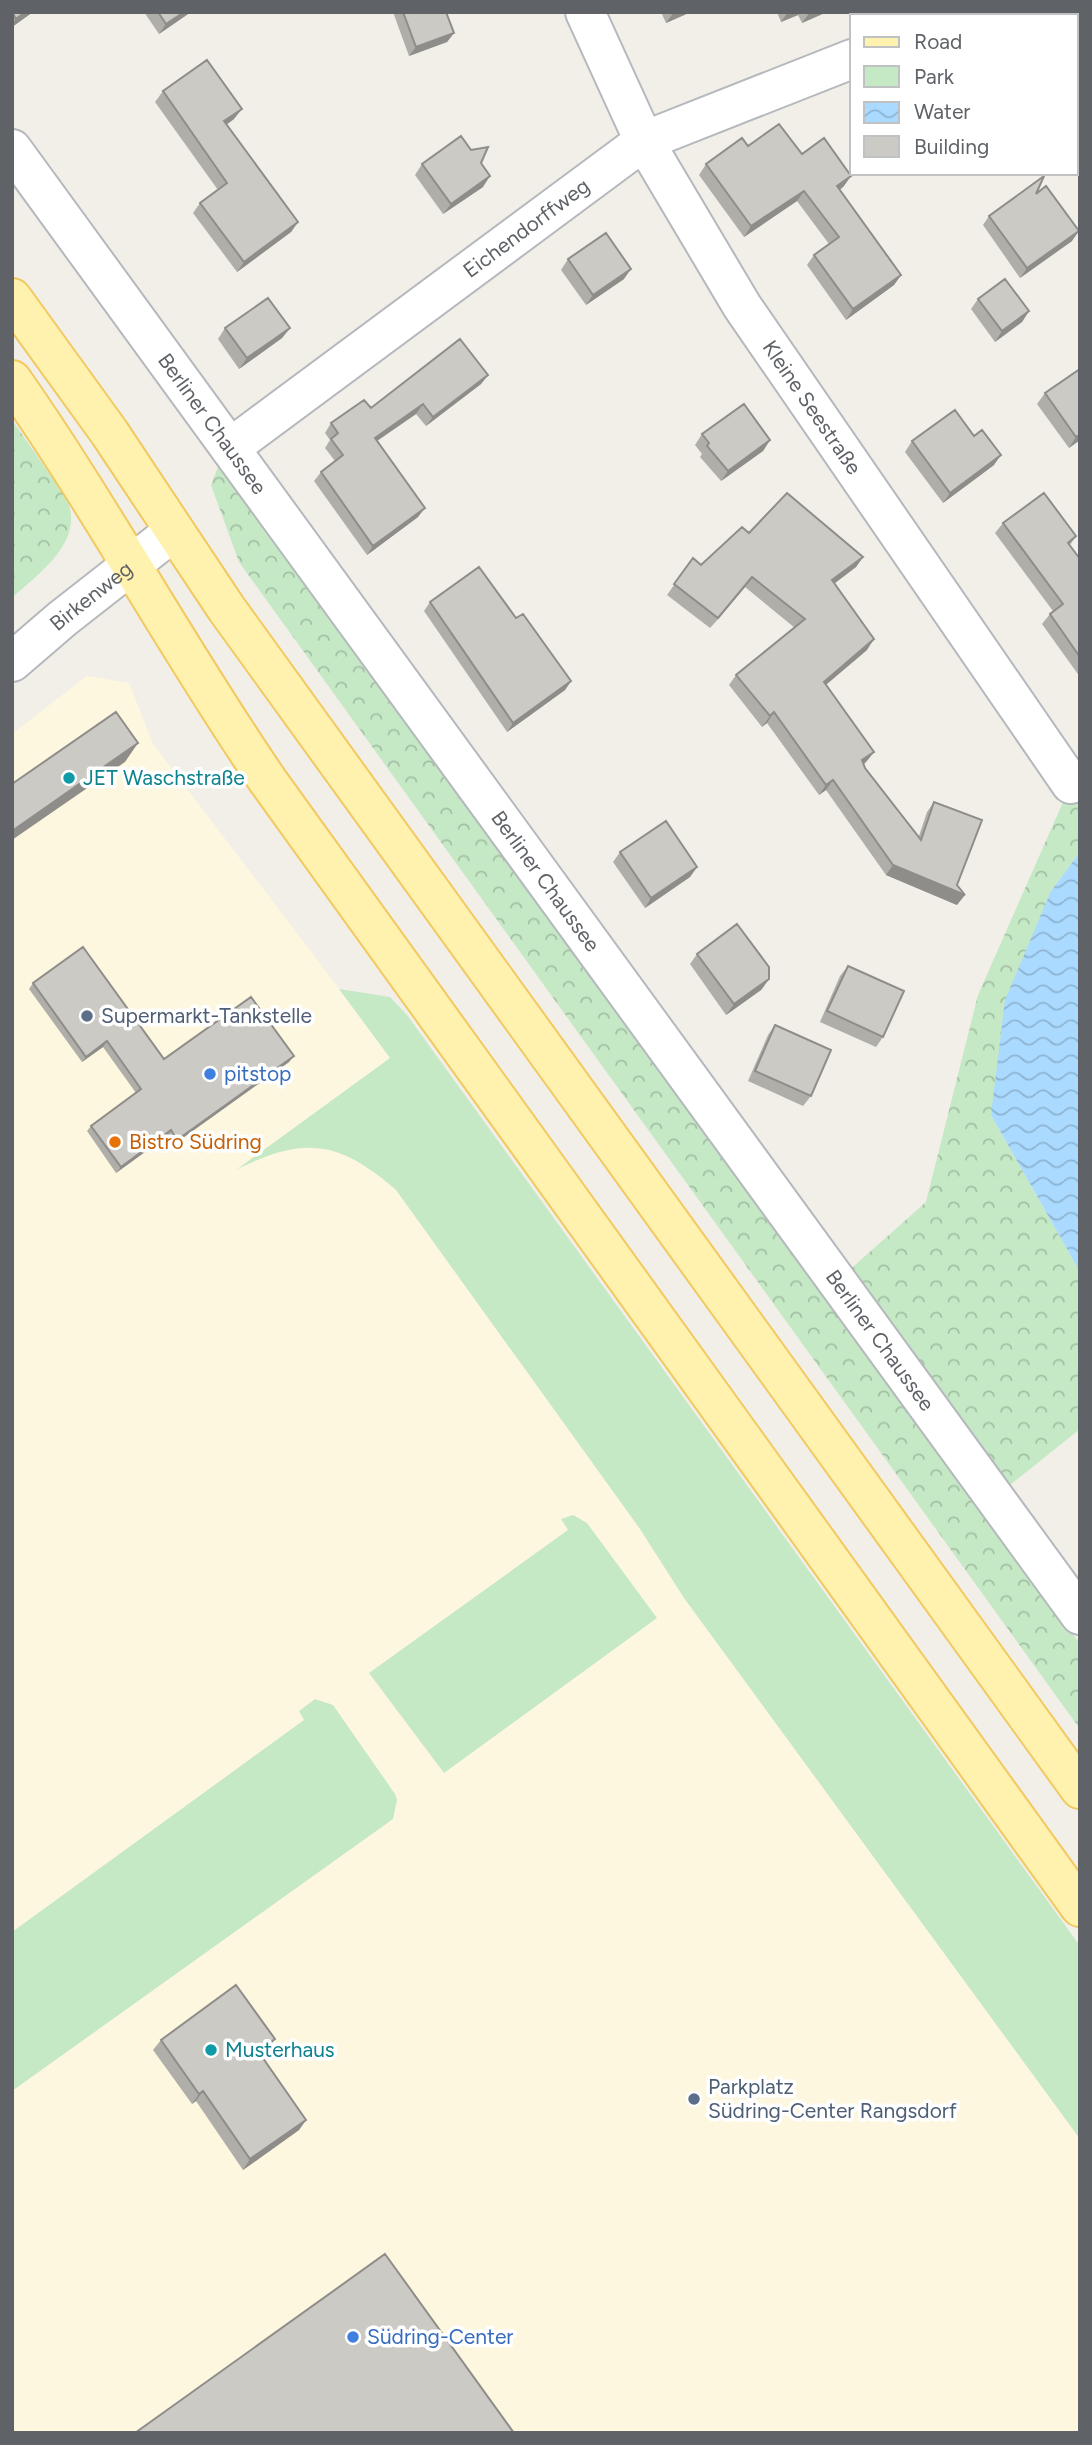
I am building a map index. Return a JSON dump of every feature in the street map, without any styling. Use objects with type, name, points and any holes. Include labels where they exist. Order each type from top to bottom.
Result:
[{"type":"main road","points":[[12,298],[109,432],[173,532],[1080,1789]]},
{"type":"main road","points":[[12,380],[79,477],[219,710],[1080,1907]]},
{"type":"street","name":"Kleine Seestraße","points":[[585,12],[645,141],[742,306],[1071,784]]},
{"type":"street","name":"Eichendorffweg","points":[[230,448],[645,141],[850,60]]},
{"type":"street","name":"Berliner Chaussee","points":[[12,149],[1080,1615]]},
{"type":"street","name":"Birkenweg","points":[[12,662],[131,563],[173,532]]},
{"type":"shaded area","points":[[87,676],[129,683],[153,744],[391,1057],[1080,2097],[1080,2433],[12,2433],[12,734]]},
{"type":"green space","points":[[12,420],[67,499],[71,515],[70,529],[57,555],[12,598]]},
{"type":"green space","points":[[218,467],[280,542],[368,659],[1080,1644],[1080,1729],[239,562],[211,485]]},
{"type":"green space","points":[[1080,779],[1080,852],[1051,891],[991,1115],[1080,1272],[1080,1429],[1005,1489],[846,1273],[926,1202],[978,995],[1071,784]]},
{"type":"green space","points":[[339,989],[390,997],[407,1015],[1080,1946],[1080,2139],[684,1598],[640,1529],[396,1190],[357,1161],[320,1148],[282,1151],[236,1170],[390,1058]]},
{"type":"green space","points":[[573,1515],[587,1523],[657,1618],[444,1773],[369,1673],[568,1530],[561,1519]]},
{"type":"green space","points":[[315,1699],[333,1705],[395,1794],[397,1800],[393,1819],[12,2091],[12,1932],[304,1720],[299,1711]]},
{"type":"water","points":[[1080,852],[1080,1272],[991,1115],[1005,1000],[1051,891]]},
{"type":"building","points":[[12,12],[25,12],[16,19]]},
{"type":"building","points":[[158,12],[184,12],[166,24]]},
{"type":"building","points":[[403,12],[446,12],[454,33],[416,47]]},
{"type":"building","points":[[1080,19],[1080,80],[1078,79]]},
{"type":"building","points":[[207,60],[242,109],[224,121],[298,222],[244,262],[200,203],[227,183],[163,91]]},
{"type":"building","points":[[779,124],[802,154],[824,138],[851,176],[837,186],[901,275],[853,309],[814,255],[839,237],[804,191],[751,226],[706,164],[742,138],[748,146]]},
{"type":"building","points":[[461,136],[471,150],[488,147],[481,163],[490,176],[451,204],[422,164]]},
{"type":"building","points":[[1044,176],[1036,194],[1046,186],[1079,231],[1027,268],[989,216]]},
{"type":"building","points":[[606,233],[631,269],[593,295],[568,259]]},
{"type":"building","points":[[1005,279],[1029,311],[1002,331],[978,299]]},
{"type":"building","points":[[268,298],[290,328],[247,358],[225,328]]},
{"type":"building","points":[[460,339],[488,375],[433,417],[423,404],[375,438],[425,508],[373,546],[321,472],[343,455],[331,439],[338,433],[331,423],[364,400],[371,408]]},
{"type":"building","points":[[1080,369],[1080,435],[1076,437],[1045,393]]},
{"type":"building","points":[[744,404],[770,440],[728,471],[707,446],[709,443],[702,434]]},
{"type":"building","points":[[955,410],[974,436],[982,430],[1001,455],[950,493],[912,441]]},
{"type":"building","points":[[787,493],[863,557],[832,580],[874,639],[824,682],[874,752],[862,760],[865,768],[921,840],[934,802],[982,820],[957,885],[965,895],[893,865],[833,780],[826,785],[774,712],[770,716],[736,675],[805,619],[752,577],[718,618],[674,584],[693,558],[701,565],[742,527],[749,533]]},
{"type":"building","points":[[1044,493],[1076,536],[1068,543],[1080,559],[1080,657],[1050,614],[1063,604],[1003,523]]},
{"type":"building","points":[[479,567],[516,618],[523,614],[571,681],[513,723],[430,602]]},
{"type":"building","name":"JET Waschstraße","points":[[116,712],[138,743],[12,831],[12,784]]},
{"type":"building","points":[[666,821],[697,867],[651,898],[620,852]]},
{"type":"building","points":[[737,924],[769,967],[769,979],[734,1004],[697,954]]},
{"type":"building","points":[[83,947],[164,1059],[251,997],[294,1056],[177,1140],[171,1130],[121,1167],[91,1126],[141,1089],[107,1041],[86,1057],[33,983]]},
{"type":"building","points":[[848,966],[904,991],[883,1037],[827,1011]]},
{"type":"building","points":[[775,1025],[831,1050],[811,1096],[755,1071]]},
{"type":"building","points":[[236,1985],[275,2039],[258,2051],[306,2120],[250,2159],[203,2091],[199,2094],[161,2040]]},
{"type":"building","name":"Südring-Center","points":[[385,2254],[514,2433],[135,2433]]},
{"type":"place","name":"JET Waschstraße","points":[[69,778]]},
{"type":"place","name":"Supermarkt-Tankstelle","points":[[87,1016]]},
{"type":"place","name":"pitstop","points":[[210,1074]]},
{"type":"place","name":"Bistro Südring","points":[[115,1142]]},
{"type":"place","name":"Musterhaus","points":[[211,2050]]},
{"type":"place","name":"Parkplatz Südring-Center Rangsdorf","points":[[694,2099]]},
{"type":"place","name":"Südring-Center","points":[[353,2337]]}]
